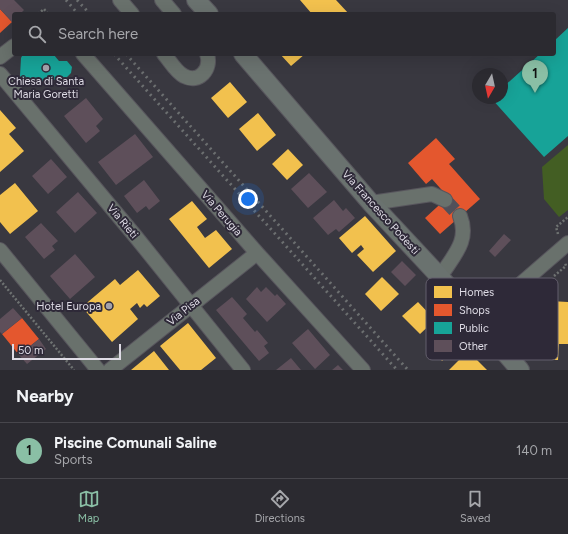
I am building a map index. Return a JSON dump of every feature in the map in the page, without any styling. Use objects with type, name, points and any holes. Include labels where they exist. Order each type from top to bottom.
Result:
[{"type":"main road","points":[[196,0],[206,12]]},
{"type":"main road","name":"Via Francesco Podesti","points":[[245,56],[371,203],[440,277]]},
{"type":"main road","name":"Via Francesco Podesti","points":[[511,360],[520,370]]},
{"type":"street","points":[[120,0],[130,12]]},
{"type":"street","points":[[162,0],[172,12]]},
{"type":"street","points":[[0,57],[12,48]]},
{"type":"street","name":"Via Perugia","points":[[85,56],[256,253],[363,370]]},
{"type":"street","points":[[166,56],[180,74],[189,78],[199,76],[207,70],[208,56]]},
{"type":"street","name":"Via Rieti","points":[[0,74],[243,370]]},
{"type":"street","points":[[371,203],[432,194],[445,200]]},
{"type":"street","points":[[440,277],[463,240],[464,227],[460,216]]},
{"type":"street","points":[[528,278],[568,243]]},
{"type":"street","points":[[0,250],[98,370]]},
{"type":"street","name":"Via Pisa","points":[[110,370],[256,253]]},
{"type":"path","points":[[556,227],[568,217]]},
{"type":"path","points":[[552,278],[566,266]]},
{"type":"path","points":[[0,280],[74,370]]},
{"type":"green space","points":[[568,145],[568,210],[559,217],[544,199],[542,167]]},
{"type":"building: Homes","points":[[300,0],[336,0],[347,12],[310,12]]},
{"type":"building: Homes","points":[[282,56],[303,56],[291,66]]},
{"type":"building: Homes","points":[[230,82],[247,102],[228,118],[211,98]]},
{"type":"building: Homes","points":[[0,110],[16,128],[9,134],[24,151],[0,172]]},
{"type":"building: Homes","points":[[258,113],[276,135],[257,151],[239,129]]},
{"type":"building: Homes","points":[[288,149],[303,165],[287,180],[272,164]]},
{"type":"building: Homes","points":[[15,183],[38,211],[10,234],[0,222],[0,195]]},
{"type":"building: Homes","points":[[192,201],[207,219],[197,227],[205,238],[216,230],[232,249],[209,268],[169,219]]},
{"type":"building: Homes","points":[[365,216],[396,251],[373,272],[357,255],[364,249],[361,245],[352,253],[339,238]]},
{"type":"building: Homes","name":"Hotel Europa","points":[[138,270],[160,296],[147,307],[144,304],[140,308],[137,303],[130,309],[138,319],[112,342],[82,307],[115,279],[120,285]]},
{"type":"building: Homes","points":[[382,277],[399,294],[381,311],[365,294]]},
{"type":"building: Homes","points":[[558,301],[568,302],[568,344],[559,344],[558,360]]},
{"type":"building: Homes","points":[[418,302],[426,310],[426,328],[420,334],[402,316]]},
{"type":"building: Homes","points":[[188,323],[216,358],[201,370],[180,370],[160,346]]},
{"type":"building: Homes","points":[[154,351],[169,370],[131,370]]},
{"type":"building: Homes","points":[[459,360],[477,360],[487,370],[449,370]]},
{"type":"building: Shops","points":[[0,9],[12,22],[0,33]]},
{"type":"building: Shops","points":[[436,138],[455,159],[449,164],[480,199],[440,234],[425,218],[448,197],[432,179],[426,184],[408,163]]},
{"type":"building: Shops","points":[[22,318],[39,339],[19,355],[2,334]]},
{"type":"building: Public","points":[[568,28],[568,136],[544,157],[496,104],[508,104],[508,83],[538,56],[556,56],[556,39]]},
{"type":"building: Public","name":"Chiesa di Santa Maria Goretti","points":[[22,56],[55,56],[59,61],[67,61],[72,67],[71,73],[66,78],[58,78],[50,82],[24,80],[20,76]]},
{"type":"building: Other","points":[[0,0],[14,0],[24,10],[22,12],[12,12],[12,22],[0,9]]},
{"type":"building: Other","points":[[86,98],[103,119],[96,126],[100,131],[86,143],[64,116]]},
{"type":"building: Other","points":[[135,134],[153,157],[116,185],[98,162]]},
{"type":"building: Other","points":[[51,159],[67,177],[48,194],[32,176]]},
{"type":"building: Other","points":[[309,173],[327,192],[308,208],[291,189]]},
{"type":"building: Other","points":[[144,180],[160,201],[149,210],[146,206],[137,213],[124,196]]},
{"type":"building: Other","points":[[78,192],[97,213],[75,233],[56,212]]},
{"type":"building: Other","points":[[334,200],[343,211],[346,208],[355,218],[339,232],[336,229],[328,235],[313,218]]},
{"type":"building: Other","points":[[41,223],[58,241],[52,246],[55,250],[44,259],[25,237]]},
{"type":"building: Other","points":[[504,234],[511,240],[495,257],[489,251]]},
{"type":"building: Other","points":[[75,254],[95,277],[70,299],[50,276]]},
{"type":"building: Other","points":[[402,261],[416,275],[405,286],[391,272]]},
{"type":"building: Other","points":[[257,287],[261,292],[266,287],[275,296],[277,294],[286,304],[267,322],[246,299]]},
{"type":"building: Other","points":[[232,297],[247,314],[243,318],[255,332],[257,330],[268,343],[264,346],[269,353],[259,361],[216,310]]},
{"type":"building: Other","points":[[13,308],[22,318],[2,334],[0,332],[0,319]]},
{"type":"building: Other","points":[[308,329],[330,355],[315,369],[292,343]]},
{"type":"building: Other","points":[[39,339],[46,349],[27,364],[19,355]]},
{"type":"building: Other","points":[[291,358],[301,370],[276,370]]},
{"type":"building: Other","points":[[338,365],[343,370],[332,370]]},
{"type":"tunnel","points":[[445,200],[460,216]]},
{"type":"railway","points":[[66,0],[76,12]]},
{"type":"railway","points":[[77,0],[88,12]]},
{"type":"railway","points":[[116,56],[397,370]]},
{"type":"railway","points":[[128,56],[408,370]]},
{"type":"place","name":"Chiesa di Santa Maria Goretti","points":[[46,68]]},
{"type":"place","name":"Piscine Comunali Saline","points":[[535,93]]},
{"type":"place","name":"Hotel Europa","points":[[109,306]]}]
